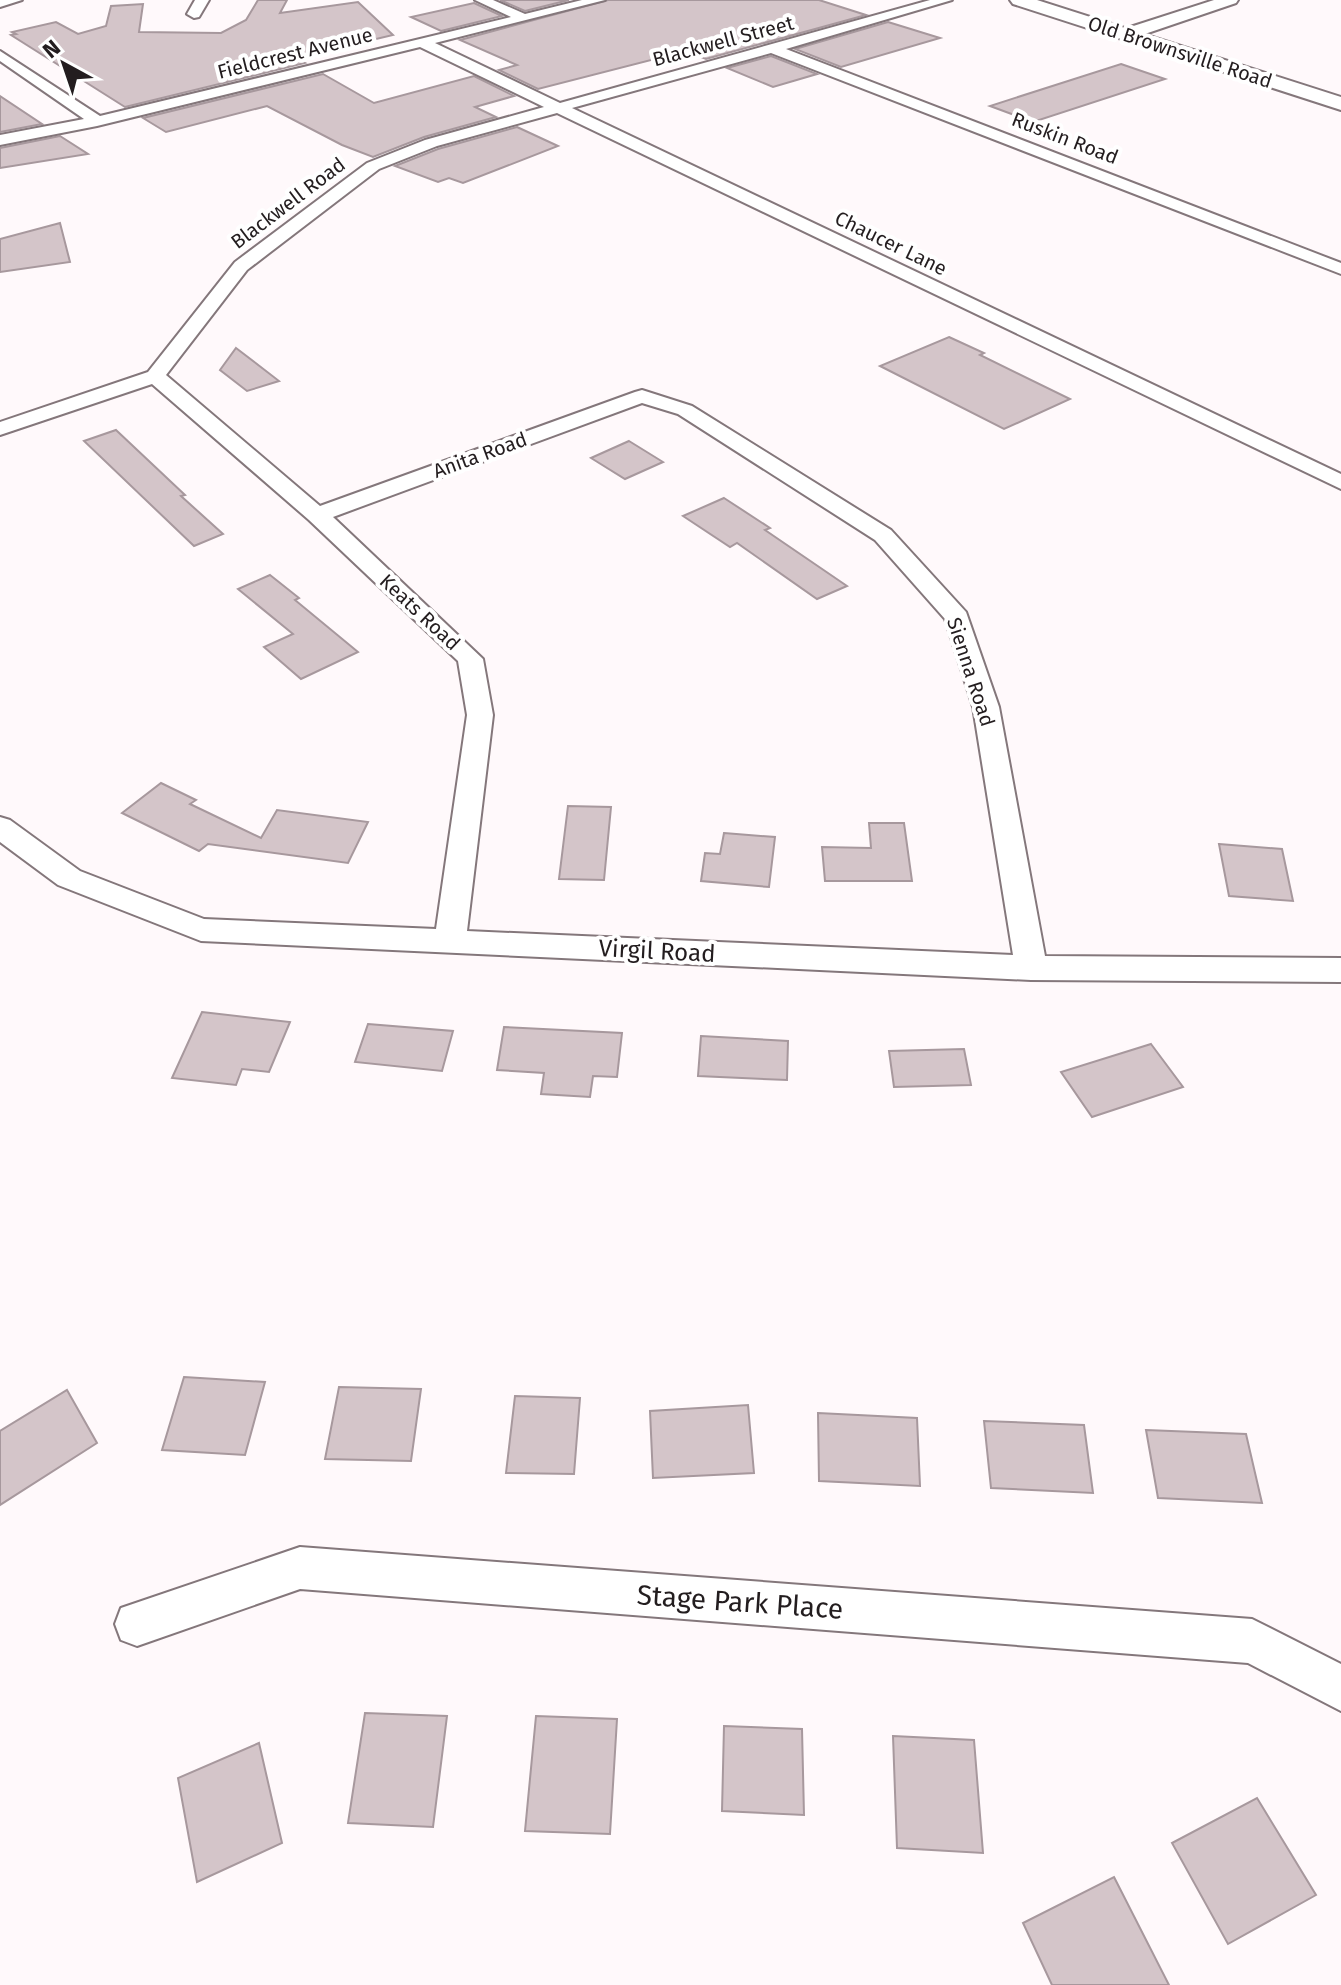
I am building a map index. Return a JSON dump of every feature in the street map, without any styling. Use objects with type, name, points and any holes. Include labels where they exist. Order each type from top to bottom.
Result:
[{"type":"main road","name":"Old Brownsville Road","points":[[1019,0],[1341,104]]},
{"type":"street","points":[[0,3],[15,0]]},
{"type":"street","points":[[194,14],[202,0]]},
{"type":"street","points":[[482,0],[524,18]]},
{"type":"street","name":"Fieldcrest Avenue","points":[[0,140],[97,121],[598,0]]},
{"type":"street","name":"Blackwell Street","points":[[557,107],[945,0]]},
{"type":"street","points":[[1127,34],[1230,0]]},
{"type":"street","name":"Chaucer Lane","points":[[423,43],[1341,482]]},
{"type":"street","name":"Ruskin Road","points":[[772,48],[1341,269]]},
{"type":"street","points":[[0,55],[97,121]]},
{"type":"street","name":"Blackwell Road","points":[[155,376],[241,266],[373,166],[431,143],[557,107]]},
{"type":"street","points":[[0,429],[155,376]]},
{"type":"street","name":"Keats Road","points":[[155,376],[317,515],[470,659],[480,715],[450,942]]},
{"type":"street","name":"Anita Road","points":[[317,515],[642,396]]},
{"type":"street","name":"Sienna Road","points":[[642,396],[685,410],[883,535],[957,617],[986,707],[1031,968]]},
{"type":"street","name":"Virgil Road","points":[[0,827],[69,878],[201,930],[1031,968],[1341,970]]},
{"type":"street","name":"Stage Park Place","points":[[137,1624],[300,1568],[1252,1641],[1341,1688]]},
{"type":"building","points":[[258,0],[287,0],[280,13],[358,2],[393,35],[296,58],[305,63],[125,107],[11,35],[16,34],[12,32],[56,22],[78,34],[106,26],[111,6],[143,4],[139,32],[221,33],[246,20]]},
{"type":"building","points":[[500,0],[569,0],[525,11]]},
{"type":"building","points":[[608,0],[819,0],[866,15],[706,59],[686,51],[538,89],[499,70],[517,65],[460,40]]},
{"type":"building","points":[[474,3],[502,16],[441,31],[411,17]]},
{"type":"building","points":[[888,22],[940,38],[841,67],[795,49]]},
{"type":"building","points":[[771,56],[817,74],[773,87],[727,68]]},
{"type":"building","points":[[1121,64],[1165,79],[1033,122],[990,106]]},
{"type":"building","points":[[323,74],[374,103],[474,76],[514,96],[475,107],[496,117],[424,137],[373,157],[342,145],[267,106],[166,132],[143,118]]},
{"type":"building","points":[[0,96],[42,124],[0,132]]},
{"type":"building","points":[[517,127],[558,146],[463,183],[449,178],[438,182],[395,166],[438,149]]},
{"type":"building","points":[[60,136],[88,154],[0,168],[0,148]]},
{"type":"building","points":[[60,223],[70,262],[0,272],[0,239]]},
{"type":"building","points":[[949,337],[1070,399],[1004,429],[880,366]]},
{"type":"building","points":[[236,348],[279,381],[247,391],[220,370]]},
{"type":"building","points":[[116,430],[223,534],[194,546],[84,441]]},
{"type":"building","points":[[629,441],[663,462],[625,479],[591,458]]},
{"type":"building","points":[[724,498],[847,586],[817,599],[737,543],[730,547],[683,516]]},
{"type":"building","points":[[270,575],[358,652],[301,679],[264,647],[293,634],[238,589]]},
{"type":"building","points":[[161,783],[196,800],[190,804],[261,838],[277,810],[368,822],[348,863],[208,844],[199,851],[122,813]]},
{"type":"building","points":[[568,806],[611,807],[604,880],[559,879]]},
{"type":"building","points":[[869,823],[904,823],[912,881],[825,881],[822,847],[871,848]]},
{"type":"building","points":[[724,833],[775,837],[769,887],[701,881],[705,853],[720,854]]},
{"type":"building","points":[[1219,844],[1282,849],[1293,901],[1229,896]]},
{"type":"building","points":[[202,1012],[290,1022],[269,1072],[242,1069],[236,1085],[172,1078]]},
{"type":"building","points":[[368,1024],[453,1031],[442,1071],[355,1062]]},
{"type":"building","points":[[504,1027],[622,1033],[617,1077],[593,1076],[590,1097],[541,1094],[544,1073],[497,1070]]},
{"type":"building","points":[[701,1036],[788,1041],[787,1080],[698,1076]]},
{"type":"building","points":[[1151,1044],[1183,1087],[1092,1117],[1061,1072]]},
{"type":"building","points":[[964,1049],[971,1085],[894,1087],[889,1051]]},
{"type":"building","points":[[184,1377],[265,1382],[245,1455],[162,1450]]},
{"type":"building","points":[[339,1387],[421,1389],[411,1461],[325,1459]]},
{"type":"building","points":[[67,1390],[97,1443],[0,1505],[0,1431]]},
{"type":"building","points":[[515,1396],[580,1398],[574,1474],[506,1473]]},
{"type":"building","points":[[748,1405],[754,1473],[653,1478],[650,1411]]},
{"type":"building","points":[[818,1413],[917,1418],[920,1486],[819,1481]]},
{"type":"building","points":[[984,1421],[1084,1425],[1093,1493],[991,1488]]},
{"type":"building","points":[[1146,1430],[1246,1434],[1262,1503],[1158,1498]]},
{"type":"building","points":[[365,1713],[447,1716],[433,1827],[348,1823]]},
{"type":"building","points":[[536,1716],[617,1719],[610,1834],[525,1831]]},
{"type":"building","points":[[724,1726],[802,1729],[804,1815],[722,1811]]},
{"type":"building","points":[[893,1736],[974,1740],[983,1853],[897,1848]]},
{"type":"building","points":[[259,1743],[282,1843],[197,1882],[178,1778]]},
{"type":"building","points":[[1257,1798],[1316,1895],[1228,1944],[1172,1843]]},
{"type":"building","points":[[1114,1877],[1169,1985],[1052,1985],[1023,1923]]}]
